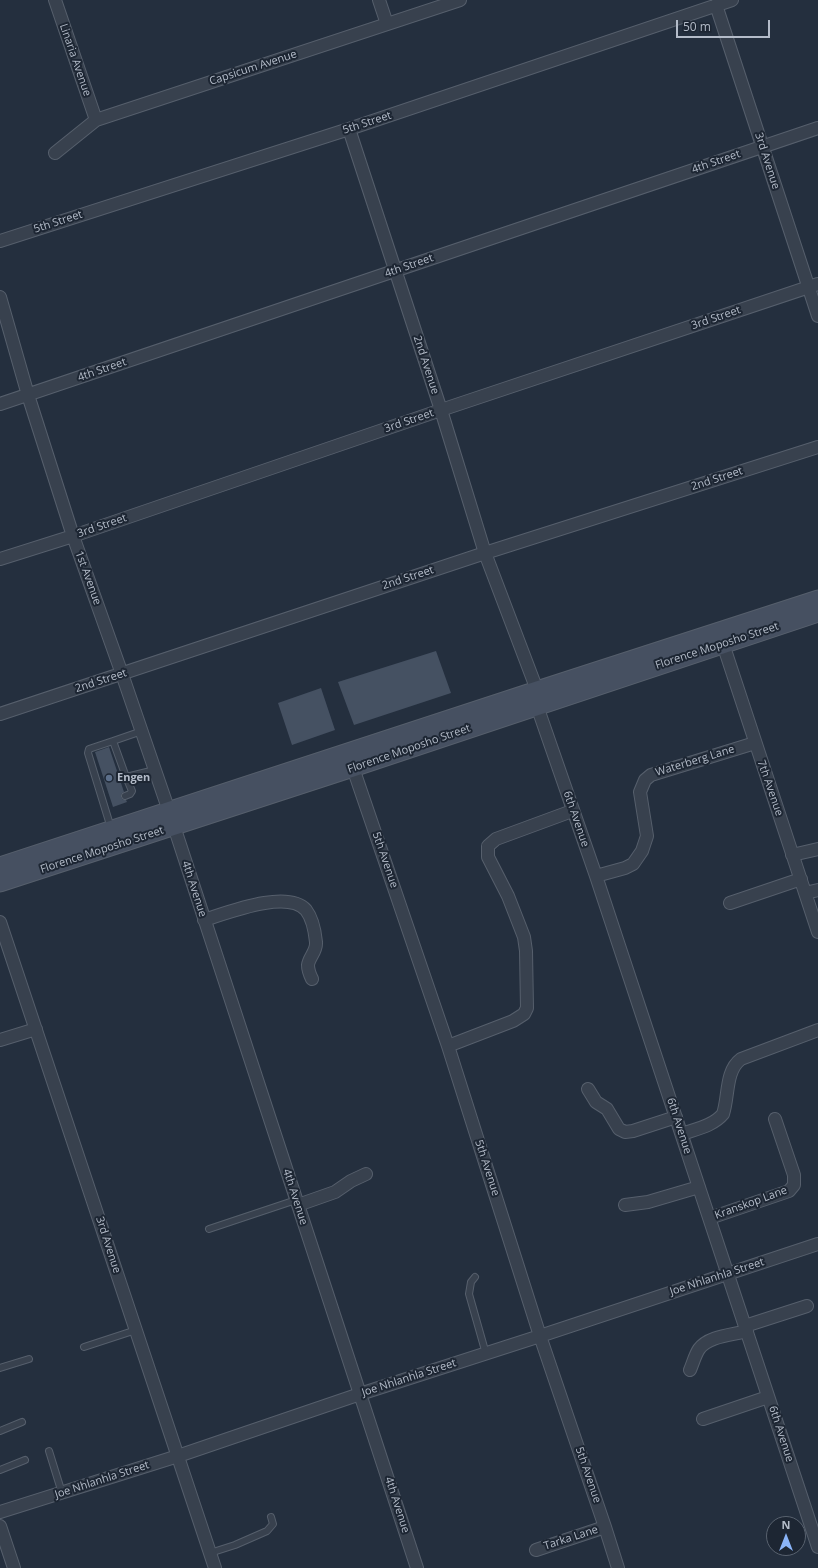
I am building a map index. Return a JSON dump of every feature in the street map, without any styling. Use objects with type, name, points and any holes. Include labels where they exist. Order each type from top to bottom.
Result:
[{"type":"street","name":"Linaria Avenue","points":[[55,0],[96,120]]},
{"type":"street","points":[[379,0],[387,24]]},
{"type":"street","name":"Capsicum Avenue","points":[[55,153],[96,120],[460,0]]},
{"type":"street","name":"5th Street","points":[[0,241],[349,129],[732,0]]},
{"type":"street","name":"3rd Avenue","points":[[716,5],[762,147],[813,286],[818,316]]},
{"type":"street","name":"4th Street","points":[[0,404],[818,128]]},
{"type":"street","name":"2nd Avenue","points":[[349,129],[441,410],[485,553],[537,698]]},
{"type":"street","name":"3rd Street","points":[[0,559],[73,536],[441,410],[813,286]]},
{"type":"street","name":"1st Avenue","points":[[0,297],[28,395],[73,536],[142,731],[171,819]]},
{"type":"street","name":"2nd Street","points":[[0,714],[485,553],[818,447]]},
{"type":"street","name":"Florence Moposho Street","points":[[0,884],[171,819],[537,698],[818,599]]},
{"type":"street","name":"Florence Moposho Street","points":[[0,866],[112,830],[171,819],[353,768],[537,698],[723,644],[818,612]]},
{"type":"street","name":"7th Avenue","points":[[723,644],[818,932]]},
{"type":"street","name":"6th Avenue","points":[[537,698],[572,811],[596,876],[818,1547]]},
{"type":"street","name":"Waterberg Lane","points":[[596,876],[625,868],[632,864],[642,852],[646,836],[640,792],[645,780],[651,775],[755,743]]},
{"type":"street","name":"5th Avenue","points":[[353,768],[448,1046],[540,1336],[618,1568]]},
{"type":"street","points":[[448,1046],[513,1022],[524,1014],[527,1008],[526,951],[524,937],[508,896],[488,857],[488,846],[496,839],[572,811]]},
{"type":"street","name":"4th Avenue","points":[[171,819],[417,1568]]},
{"type":"street","points":[[792,855],[818,849]]},
{"type":"street","points":[[730,903],[801,879]]},
{"type":"street","points":[[805,893],[818,890]]},
{"type":"street","points":[[204,920],[265,902],[287,902],[296,904],[306,910],[312,920],[316,944],[308,963],[308,968],[312,979]]},
{"type":"street","name":"3rd Avenue","points":[[0,922],[215,1568]]},
{"type":"street","points":[[0,1040],[36,1029]]},
{"type":"street","points":[[682,1134],[710,1124],[718,1120],[723,1114],[732,1069],[741,1059],[818,1030]]},
{"type":"street","points":[[588,1089],[596,1102],[607,1109],[619,1129],[625,1132],[633,1131],[676,1116]]},
{"type":"street","name":"Kranskop Lane","points":[[710,1218],[789,1191],[794,1185],[794,1175],[775,1119]]},
{"type":"street","points":[[297,1203],[335,1192],[351,1181],[366,1174]]},
{"type":"street","points":[[625,1205],[648,1202],[699,1187]]},
{"type":"street","name":"Joe Nhlanhla Street","points":[[0,1512],[178,1456],[360,1394],[486,1354],[818,1244]]},
{"type":"street","points":[[690,1370],[700,1348],[706,1343],[807,1306]]},
{"type":"street","points":[[703,1419],[768,1397]]},
{"type":"street","points":[[0,1526],[14,1568]]},
{"type":"street","name":"Tarka Lane","points":[[536,1550],[605,1527]]},
{"type":"lane","points":[[112,830],[88,753],[89,749],[142,731]]},
{"type":"lane","points":[[113,741],[132,791],[130,794],[125,796]]},
{"type":"lane","points":[[126,777],[155,770]]},
{"type":"lane","points":[[103,803],[111,801]]},
{"type":"lane","points":[[209,1229],[297,1203]]},
{"type":"lane","points":[[475,1277],[469,1294],[486,1354]]},
{"type":"lane","points":[[84,1347],[136,1330]]},
{"type":"lane","points":[[0,1368],[29,1359]]},
{"type":"lane","points":[[0,1430],[22,1422]]},
{"type":"lane","points":[[49,1451],[62,1493]]},
{"type":"lane","points":[[0,1470],[25,1460]]},
{"type":"lane","points":[[210,1553],[235,1545],[267,1531],[273,1524],[271,1517]]},
{"type":"building","points":[[436,651],[451,693],[354,725],[338,682]]},
{"type":"building","points":[[321,688],[335,730],[292,745],[278,703]]},
{"type":"building","points":[[109,747],[124,792],[121,794],[121,797],[127,802],[113,807],[95,752]]},
{"type":"place","name":"Engen","points":[[109,778]]}]
